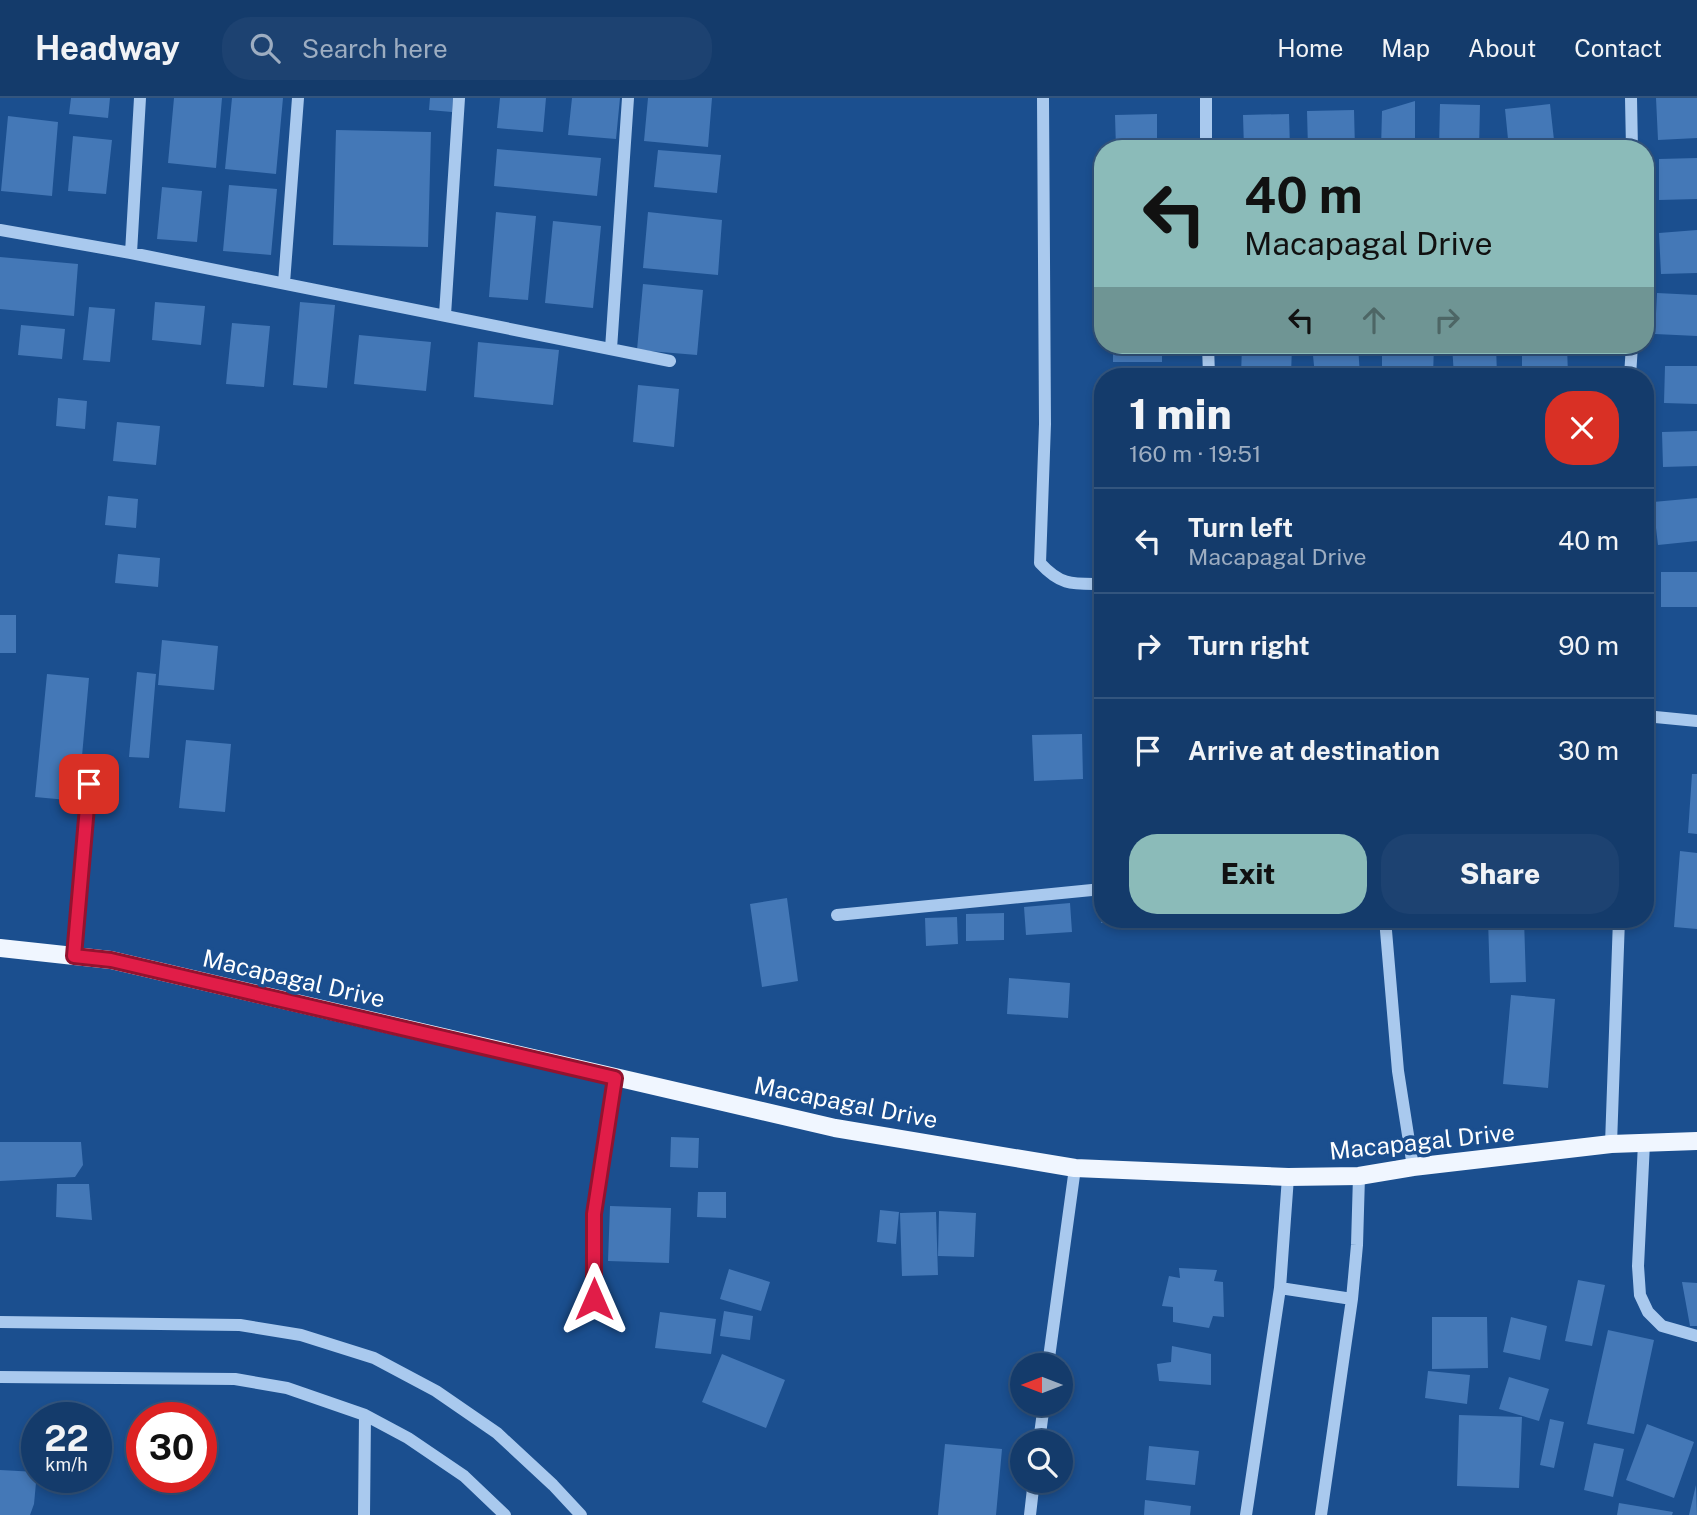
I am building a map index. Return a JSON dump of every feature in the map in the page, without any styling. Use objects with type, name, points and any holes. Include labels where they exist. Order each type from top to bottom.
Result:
[{"type":"main road","name":"Macapagal Drive","points":[[0,948],[111,960],[835,1128],[1075,1168],[1289,1177],[1359,1176],[1413,1167],[1611,1144],[1697,1141]]},
{"type":"street","points":[[131,253],[140,98]]},
{"type":"street","points":[[284,283],[298,98]]},
{"type":"street","points":[[445,315],[459,98]]},
{"type":"street","points":[[611,349],[628,98]]},
{"type":"street","points":[[1042,98],[1045,424],[1040,563],[1054,578],[1077,584],[1094,584]]},
{"type":"street","points":[[1206,98],[1206,140]]},
{"type":"street","points":[[1631,98],[1632,140]]},
{"type":"street","points":[[0,230],[131,253],[670,361]]},
{"type":"street","points":[[1654,717],[1697,721]]},
{"type":"street","points":[[74,956],[91,760]]},
{"type":"street","points":[[837,915],[1094,890]]},
{"type":"street","points":[[1386,928],[1398,1071],[1413,1167]]},
{"type":"street","points":[[1611,1144],[1619,928]]},
{"type":"street","points":[[594,1299],[594,1214],[615,1078]]},
{"type":"street","points":[[1644,1143],[1638,1266],[1640,1295],[1648,1312],[1662,1326],[1697,1336]]},
{"type":"street","points":[[1050,1353],[1075,1168]]},
{"type":"street","points":[[1321,1515],[1352,1299],[1359,1176]]},
{"type":"street","points":[[1246,1515],[1280,1288],[1289,1177]]},
{"type":"street","points":[[1280,1288],[1352,1299]]},
{"type":"street","points":[[0,1322],[240,1325],[301,1335],[374,1359],[436,1391],[497,1433],[554,1485],[582,1515]]},
{"type":"street","points":[[0,1377],[235,1379],[287,1388],[365,1415],[408,1438],[464,1476],[505,1515]]},
{"type":"street","points":[[364,1515],[365,1415]]},
{"type":"street","points":[[1030,1515],[1033,1493]]},
{"type":"building","points":[[71,98],[110,98],[108,118],[69,114]]},
{"type":"building","points":[[174,98],[222,98],[216,168],[168,163]]},
{"type":"building","points":[[232,98],[283,98],[276,174],[225,169]]},
{"type":"building","points":[[430,98],[453,98],[452,112],[429,110]]},
{"type":"building","points":[[500,98],[546,98],[543,132],[497,128]]},
{"type":"building","points":[[572,98],[620,98],[616,139],[568,135]]},
{"type":"building","points":[[648,98],[712,98],[708,147],[644,141]]},
{"type":"building","points":[[1656,98],[1697,98],[1697,138],[1658,140]]},
{"type":"building","points":[[1415,101],[1415,140],[1381,140],[1382,111]]},
{"type":"building","points":[[1440,104],[1480,105],[1479,140],[1439,140]]},
{"type":"building","points":[[1550,104],[1554,140],[1508,140],[1505,109]]},
{"type":"building","points":[[1354,110],[1355,140],[1308,140],[1307,111]]},
{"type":"building","points":[[1157,114],[1157,140],[1116,140],[1115,115]]},
{"type":"building","points":[[1289,114],[1290,140],[1244,140],[1243,115]]},
{"type":"building","points":[[8,116],[58,122],[52,196],[1,191]]},
{"type":"building","points":[[336,130],[431,132],[428,247],[333,245]]},
{"type":"building","points":[[73,136],[112,140],[106,194],[68,191]]},
{"type":"building","points":[[497,149],[601,158],[597,196],[494,186]]},
{"type":"building","points":[[658,150],[721,155],[717,193],[654,187]]},
{"type":"building","points":[[1697,158],[1697,199],[1659,200],[1659,159]]},
{"type":"building","points":[[229,185],[277,189],[271,255],[223,251]]},
{"type":"building","points":[[162,187],[202,191],[197,242],[157,239]]},
{"type":"building","points":[[496,212],[536,216],[528,300],[489,297]]},
{"type":"building","points":[[648,212],[722,220],[718,275],[643,268]]},
{"type":"building","points":[[553,221],[601,226],[593,308],[545,303]]},
{"type":"building","points":[[1697,230],[1697,273],[1661,274],[1659,233]]},
{"type":"building","points":[[0,257],[78,264],[74,316],[0,309]]},
{"type":"building","points":[[643,284],[703,290],[697,355],[637,350]]},
{"type":"building","points":[[1657,293],[1697,295],[1697,336],[1655,334]]},
{"type":"building","points":[[155,302],[205,306],[201,345],[152,340]]},
{"type":"building","points":[[300,302],[335,305],[327,388],[293,385]]},
{"type":"building","points":[[89,307],[115,309],[110,362],[83,360]]},
{"type":"building","points":[[232,323],[270,326],[264,387],[226,384]]},
{"type":"building","points":[[21,325],[65,329],[62,359],[18,355]]},
{"type":"building","points":[[359,335],[431,342],[426,391],[354,384]]},
{"type":"building","points":[[478,342],[559,350],[553,405],[474,397]]},
{"type":"building","points":[[1113,354],[1162,354],[1162,362],[1113,362]]},
{"type":"building","points":[[1242,354],[1292,354],[1291,368],[1241,368]]},
{"type":"building","points":[[1313,354],[1359,354],[1359,368],[1314,368]]},
{"type":"building","points":[[1382,354],[1434,354],[1433,368],[1382,368]]},
{"type":"building","points":[[1453,354],[1496,354],[1497,368],[1453,368]]},
{"type":"building","points":[[1522,354],[1567,354],[1568,368],[1522,368]]},
{"type":"building","points":[[1665,366],[1697,366],[1697,404],[1664,403]]},
{"type":"building","points":[[638,385],[679,389],[674,447],[633,442]]},
{"type":"building","points":[[58,398],[87,401],[85,429],[56,426]]},
{"type":"building","points":[[117,422],[160,426],[156,465],[113,461]]},
{"type":"building","points":[[1697,431],[1697,466],[1663,467],[1662,432]]},
{"type":"building","points":[[108,496],[138,499],[136,528],[105,525]]},
{"type":"building","points":[[1697,498],[1697,541],[1658,545],[1654,502]]},
{"type":"building","points":[[118,554],[160,558],[158,587],[115,583]]},
{"type":"building","points":[[1661,572],[1697,572],[1697,607],[1661,607]]},
{"type":"building","points":[[0,615],[16,615],[16,653],[0,653]]},
{"type":"building","points":[[162,640],[218,646],[214,690],[158,685]]},
{"type":"building","points":[[137,672],[156,674],[149,758],[129,757]]},
{"type":"building","points":[[47,674],[89,678],[78,801],[35,797]]},
{"type":"building","points":[[1082,734],[1083,779],[1034,781],[1032,735]]},
{"type":"building","points":[[186,740],[231,744],[225,812],[179,808]]},
{"type":"building","points":[[1692,774],[1697,774],[1697,834],[1688,833]]},
{"type":"building","points":[[1680,851],[1697,853],[1697,929],[1674,927]]},
{"type":"building","points":[[787,898],[798,981],[762,987],[750,904]]},
{"type":"building","points":[[1070,903],[1072,932],[1026,935],[1024,907]]},
{"type":"building","points":[[1004,913],[1004,940],[966,941],[966,914]]},
{"type":"building","points":[[957,917],[958,944],[926,946],[925,918]]},
{"type":"building","points":[[1488,928],[1524,928],[1526,982],[1490,983]]},
{"type":"building","points":[[1009,978],[1070,983],[1068,1018],[1007,1014]]},
{"type":"building","points":[[1511,995],[1555,999],[1548,1088],[1503,1084]]},
{"type":"building","points":[[671,1137],[699,1138],[698,1168],[670,1167]]},
{"type":"building","points":[[0,1142],[81,1142],[83,1165],[75,1177],[0,1181]]},
{"type":"building","points":[[57,1184],[89,1184],[92,1220],[56,1217]]},
{"type":"building","points":[[698,1192],[726,1192],[726,1218],[697,1217]]},
{"type":"building","points":[[610,1206],[671,1208],[669,1263],[608,1261]]},
{"type":"building","points":[[880,1210],[899,1212],[896,1244],[877,1242]]},
{"type":"building","points":[[939,1211],[976,1213],[974,1257],[938,1256]]},
{"type":"building","points":[[936,1212],[938,1275],[902,1276],[900,1213]]},
{"type":"building","points":[[1179,1268],[1217,1270],[1214,1281],[1223,1282],[1224,1317],[1213,1316],[1209,1328],[1173,1322],[1173,1307],[1162,1306],[1169,1276],[1180,1278]]},
{"type":"building","points":[[729,1269],[770,1282],[761,1311],[720,1299]]},
{"type":"building","points":[[1578,1280],[1605,1285],[1592,1346],[1565,1341]]},
{"type":"building","points":[[1682,1282],[1697,1283],[1697,1326],[1690,1326]]},
{"type":"building","points":[[724,1311],[753,1316],[750,1340],[720,1336]]},
{"type":"building","points":[[660,1312],[716,1319],[711,1354],[655,1348]]},
{"type":"building","points":[[1432,1317],[1487,1317],[1488,1368],[1432,1369]]},
{"type":"building","points":[[1511,1317],[1547,1326],[1540,1360],[1503,1352]]},
{"type":"building","points":[[1608,1330],[1654,1340],[1634,1434],[1587,1424]]},
{"type":"building","points":[[1172,1346],[1211,1354],[1211,1385],[1159,1381],[1157,1364],[1171,1362]]},
{"type":"building","points":[[722,1354],[785,1380],[766,1428],[702,1402]]},
{"type":"building","points":[[1428,1371],[1470,1375],[1467,1404],[1425,1398]]},
{"type":"building","points":[[1509,1377],[1549,1389],[1539,1421],[1499,1409]]},
{"type":"building","points":[[1459,1415],[1522,1417],[1519,1488],[1457,1486]]},
{"type":"building","points":[[1550,1419],[1564,1422],[1554,1468],[1540,1465]]},
{"type":"building","points":[[1647,1424],[1694,1442],[1674,1498],[1626,1480]]},
{"type":"building","points":[[1594,1443],[1624,1449],[1613,1497],[1584,1490]]},
{"type":"building","points":[[945,1444],[1002,1449],[996,1515],[938,1515]]},
{"type":"building","points":[[1149,1446],[1199,1451],[1195,1485],[1146,1480]]},
{"type":"building","points":[[0,1470],[21,1471],[21,1493],[35,1493],[30,1515],[0,1515]]},
{"type":"building","points":[[1696,1485],[1697,1515],[1689,1515]]},
{"type":"building","points":[[1145,1500],[1191,1506],[1190,1515],[1144,1515]]},
{"type":"building","points":[[1619,1503],[1673,1512],[1672,1515],[1617,1515]]},
{"type":"route","points":[[89,784],[74,956],[111,960],[615,1078],[594,1214],[594,1299]]}]
